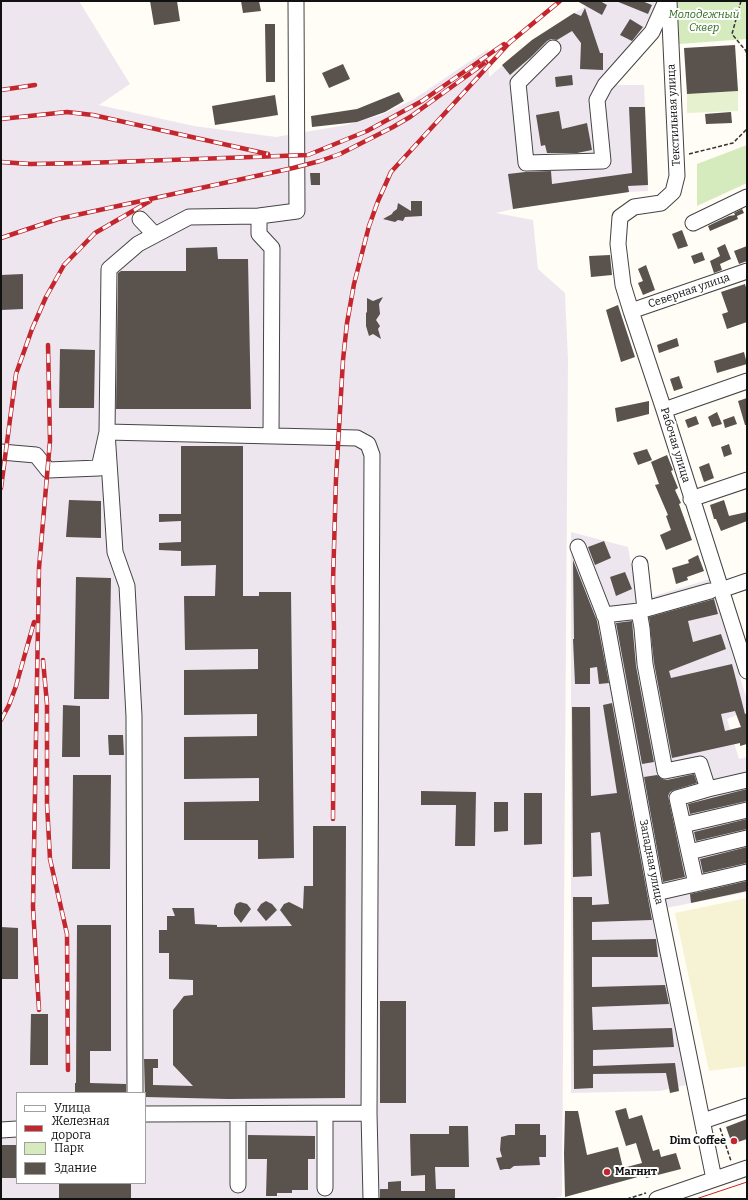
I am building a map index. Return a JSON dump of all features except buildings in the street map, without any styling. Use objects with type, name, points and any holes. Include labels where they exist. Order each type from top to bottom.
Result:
[{"type":"street","points":[[135,1092],[134,716],[127,586],[115,552],[107,432],[109,269],[138,244],[189,216],[259,216],[297,211],[296,1]]},
{"type":"street","points":[[553,48],[518,83],[526,163],[603,161],[597,100],[605,85],[652,32],[668,1]]},
{"type":"street","name":"Текстильная улица","points":[[620,217],[634,207],[661,203],[673,192],[678,176],[668,1]]},
{"type":"street","points":[[693,223],[747,197]]},
{"type":"street","points":[[259,216],[259,234],[272,248],[271,436]]},
{"type":"street","name":"Рабочая улица","points":[[620,217],[618,244],[623,284],[692,499],[715,590],[747,671]]},
{"type":"street","points":[[140,219],[155,235]]},
{"type":"street","name":"Северная улица","points":[[631,311],[747,271]]},
{"type":"street","points":[[664,410],[747,382]]},
{"type":"street","points":[[107,432],[356,438],[368,444],[372,455],[369,1113],[371,1199]]},
{"type":"street","points":[[1,452],[36,455],[48,470],[99,468],[107,432]]},
{"type":"street","points":[[692,499],[747,480]]},
{"type":"street","name":"Западная улица","points":[[578,548],[604,614],[656,893],[714,1179]]},
{"type":"street","points":[[640,564],[645,664],[665,771],[700,764],[708,789]]},
{"type":"street","points":[[604,614],[642,610],[747,581]]},
{"type":"street","points":[[696,884],[677,798],[747,780]]},
{"type":"street","points":[[683,825],[747,810]]},
{"type":"street","points":[[689,852],[747,838]]},
{"type":"street","points":[[656,893],[747,872]]},
{"type":"street","points":[[703,1121],[747,1106]]},
{"type":"street","points":[[146,1114],[369,1113]]},
{"type":"street","points":[[238,1114],[238,1185]]},
{"type":"street","points":[[325,1114],[325,1188]]},
{"type":"street","points":[[1,1130],[16,1129]]},
{"type":"street","points":[[658,1199],[747,1168]]},
{"type":"path","points":[[741,1],[732,34],[746,51],[747,58]]},
{"type":"path","points":[[677,157],[733,143],[747,129]]},
{"type":"path","points":[[717,1117],[732,1165]]},
{"type":"shaded area","points":[[1,1],[79,1],[130,84],[99,105],[194,126],[276,137],[346,125],[381,115],[414,99],[488,49],[489,77],[533,39],[586,6],[587,1],[660,1],[634,43],[596,85],[644,85],[648,191],[629,192],[513,209],[496,213],[533,220],[538,269],[565,293],[568,360],[562,1196],[552,1199],[1,1199]]},
{"type":"shaded area","points":[[571,532],[628,547],[638,601],[710,579],[747,700],[747,711],[727,719],[739,759],[747,757],[747,892],[666,908],[703,1081],[660,1091],[571,1093]]},
{"type":"shaded area","points":[[747,898],[747,1066],[709,1071],[675,913]]},
{"type":"green space","name":"Молодежный Сквер","points":[[677,1],[747,1],[747,39],[679,44]]},
{"type":"green space","points":[[738,91],[738,111],[687,113],[687,94]]},
{"type":"green space","points":[[747,145],[747,183],[697,206],[697,164]]},
{"type":"tram line","points":[[696,1199],[747,1182]]},
{"type":"railway","points":[[508,44],[560,1]]},
{"type":"railway","points":[[333,819],[333,582],[336,479],[343,360],[347,323],[354,284],[369,226],[391,172],[511,41]]},
{"type":"railway","points":[[1,162],[30,164],[86,163],[308,155],[367,131],[422,101],[504,44]]},
{"type":"railway","points":[[1,238],[58,219],[293,168],[340,154],[410,117],[486,62]]},
{"type":"railway","points":[[1,90],[35,85]]},
{"type":"railway","points":[[1,119],[67,112],[93,115],[268,154]]},
{"type":"railway","points":[[1,488],[16,374],[32,329],[46,297],[64,265],[95,233],[150,201]]},
{"type":"railway","points":[[39,1010],[33,907],[39,568],[50,441],[48,345]]},
{"type":"railway","points":[[1,720],[9,705],[16,686],[34,622]]},
{"type":"railway","points":[[43,660],[47,704],[47,804],[50,859],[67,934],[68,1070]]},
{"type":"place","name":"Dim Coffee","points":[[734,1141]]},
{"type":"place","name":"Магнит","points":[[607,1172]]}]
